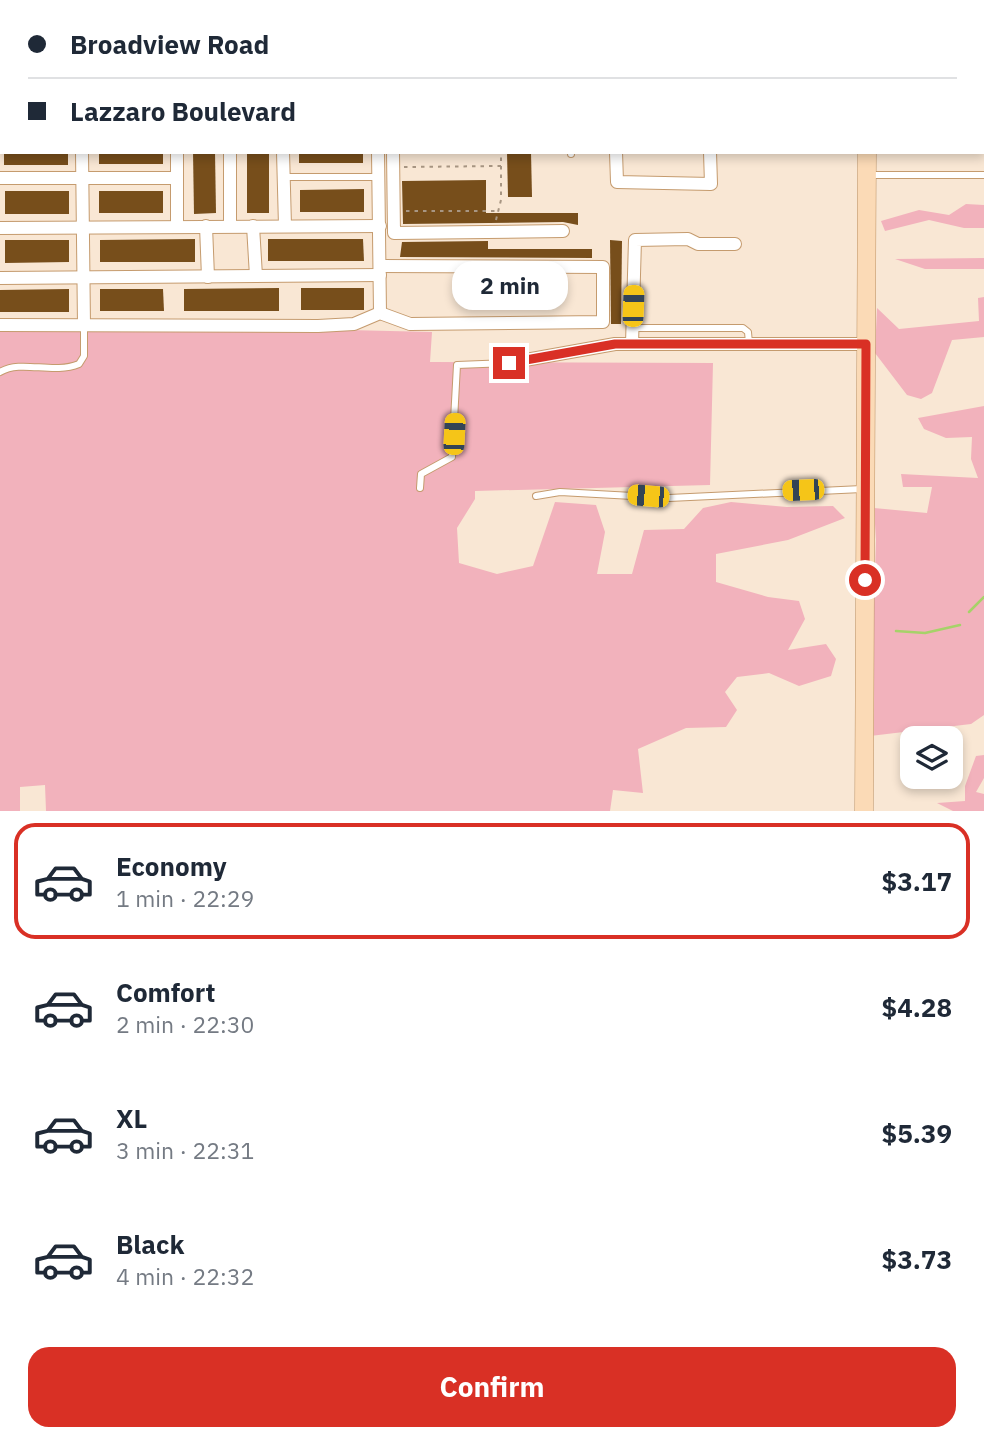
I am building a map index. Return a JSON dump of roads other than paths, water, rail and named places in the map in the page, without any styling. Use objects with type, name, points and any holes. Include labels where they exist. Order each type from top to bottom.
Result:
[{"type":"main road","points":[[864,811],[867,154]]},
{"type":"street","points":[[82,154],[84,325]]},
{"type":"street","points":[[177,154],[177,226]]},
{"type":"street","points":[[230,154],[230,226]]},
{"type":"street","points":[[283,154],[285,226]]},
{"type":"street","points":[[378,154],[380,313]]},
{"type":"street","points":[[393,154],[394,233],[563,232]]},
{"type":"street","points":[[616,154],[617,182],[711,184],[710,154]]},
{"type":"street","points":[[0,178],[177,178]]},
{"type":"street","points":[[206,226],[208,277]]},
{"type":"street","points":[[253,226],[256,276]]},
{"type":"street","points":[[0,228],[380,226]]},
{"type":"street","points":[[632,344],[635,240],[688,239],[698,244],[735,244]]},
{"type":"street","points":[[0,278],[208,277],[380,270],[603,267],[603,322],[410,324],[380,313],[354,324],[0,325]]},
{"type":"street","points":[[509,363],[615,344],[866,344]]},
{"type":"lane","points":[[867,174],[984,175]]},
{"type":"lane","points":[[284,177],[379,177]]},
{"type":"lane","points":[[0,372],[15,367],[53,371],[79,364],[84,356],[84,325]]},
{"type":"lane","points":[[633,328],[743,328],[748,332],[749,344]]},
{"type":"lane","points":[[691,328],[691,344]]},
{"type":"lane","points":[[420,488],[421,474],[452,457],[457,365],[509,363]]},
{"type":"lane","points":[[536,496],[573,493],[669,498],[866,488]]},
{"type":"waterway","points":[[969,612],[984,597]]},
{"type":"waterway","points":[[896,631],[925,633],[960,625]]}]
